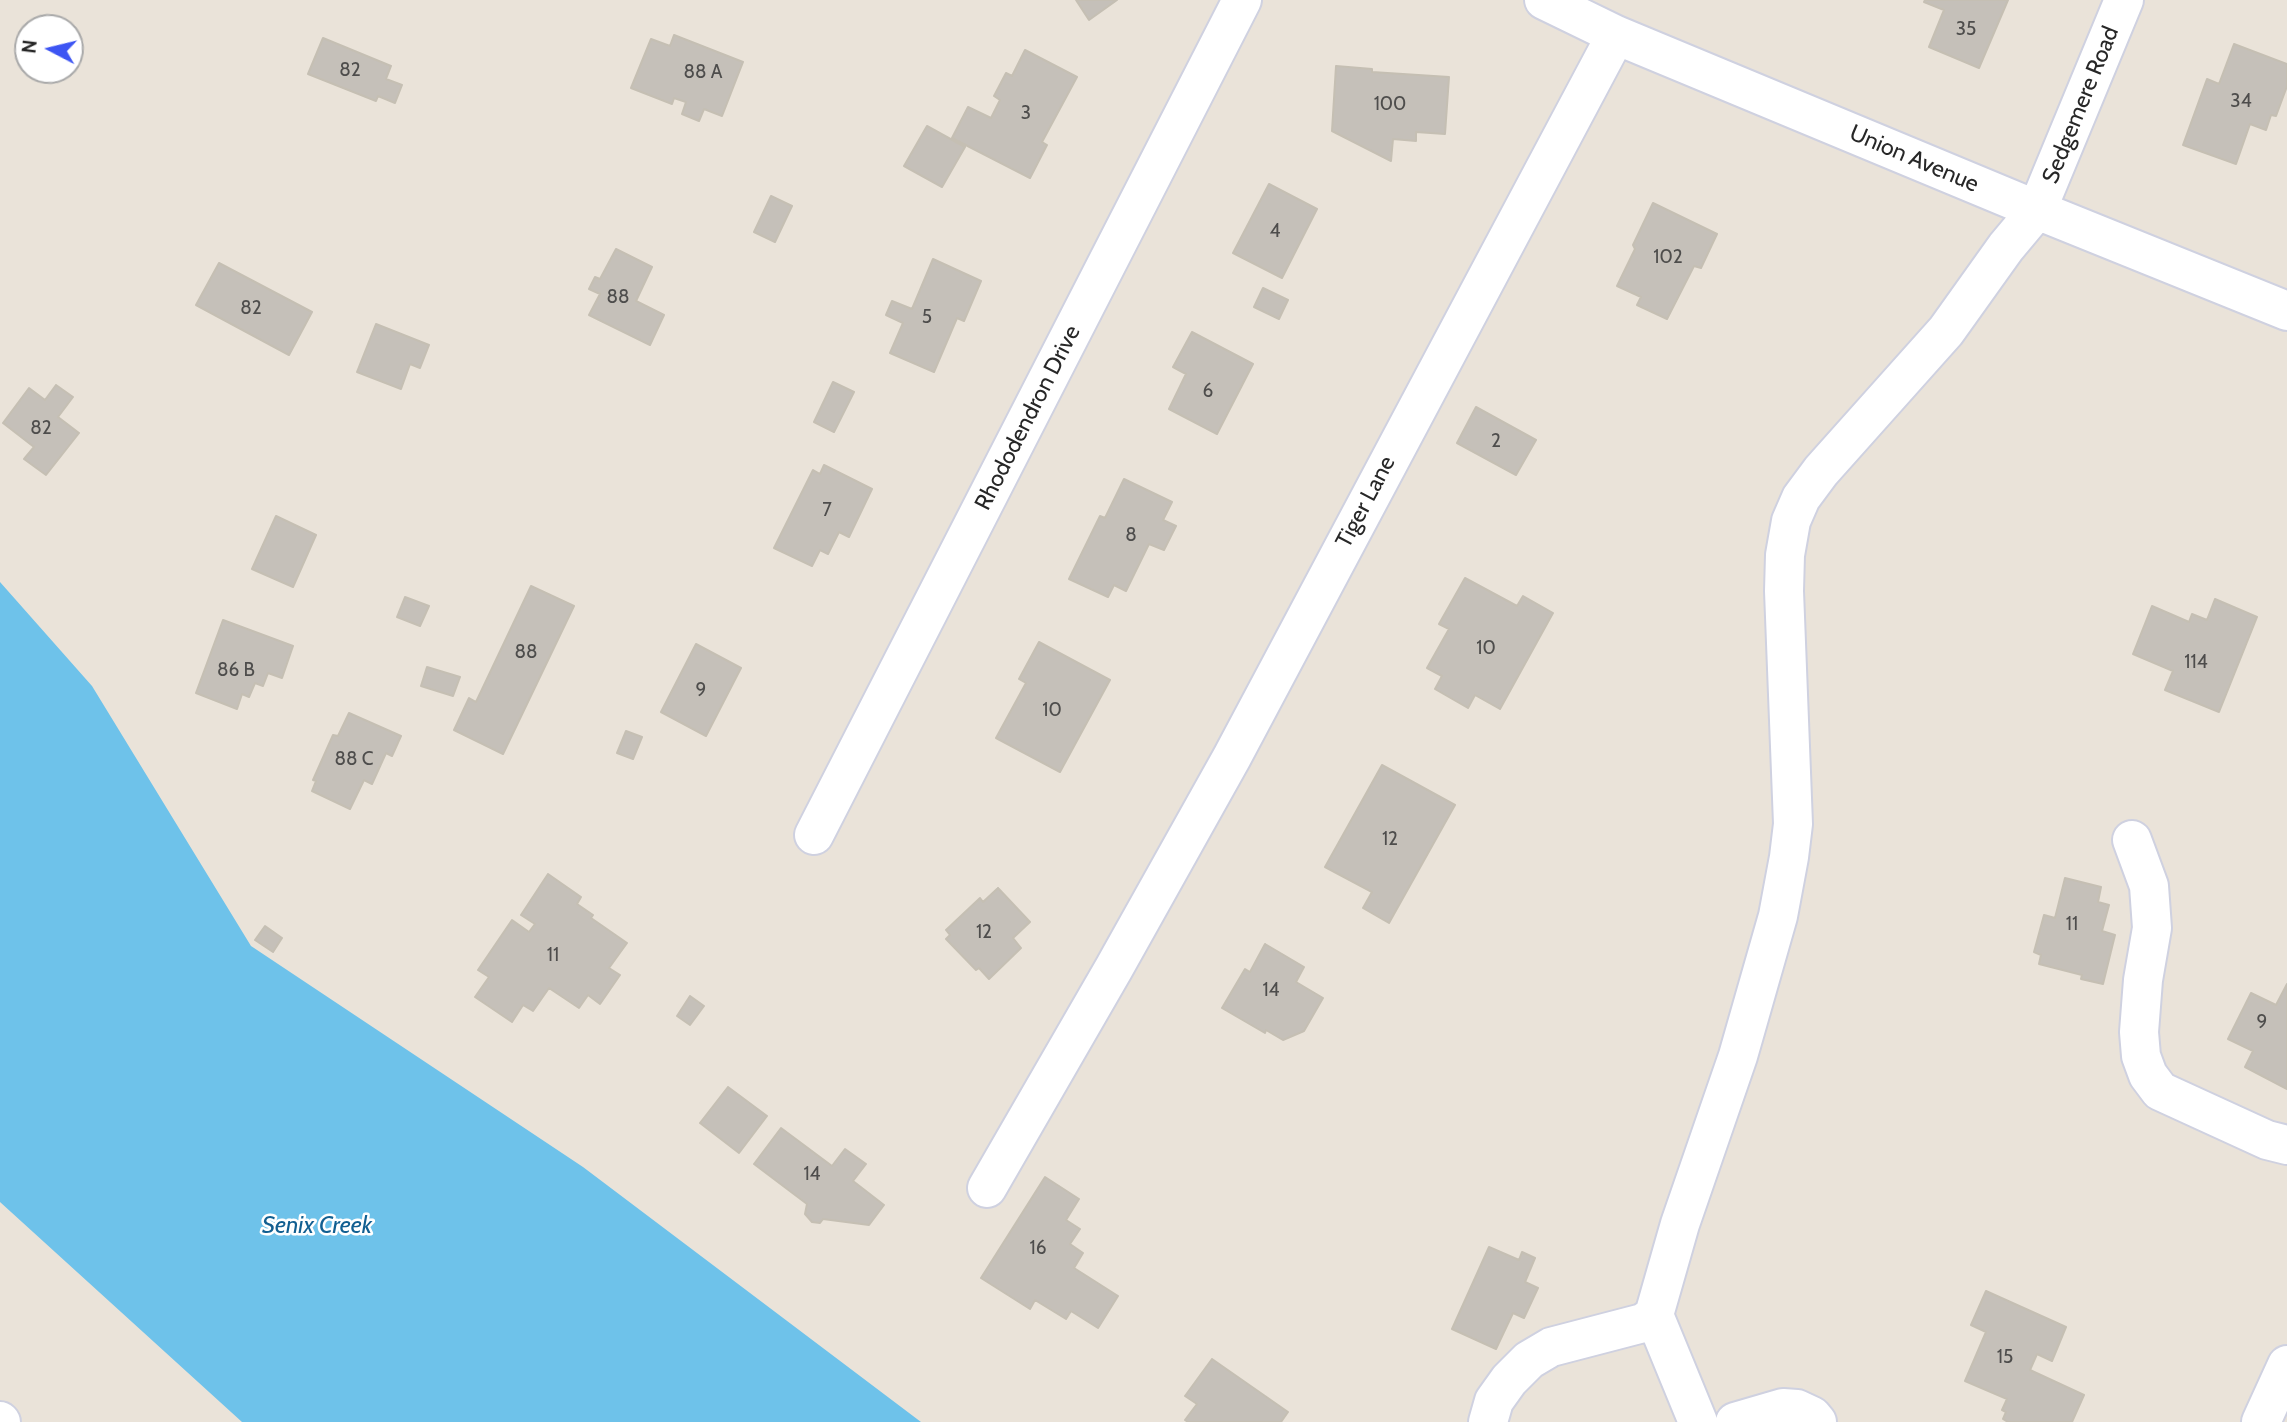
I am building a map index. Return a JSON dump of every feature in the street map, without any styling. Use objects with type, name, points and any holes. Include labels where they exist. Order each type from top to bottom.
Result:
[{"type":"street","name":"Rhododendron Drive","points":[[814,835],[1242,0]]},
{"type":"street","name":"Union Avenue","points":[[1544,0],[1616,35],[2287,311]]},
{"type":"street","name":"Sedgemere Road","points":[[1654,1315],[1681,1224],[1738,1056],[1778,916],[1789,857],[1793,824],[1784,591],[1785,555],[1791,521],[1801,498],[1821,471],[1946,331],[2006,247],[2037,210],[2124,0]]},
{"type":"street","name":"Tiger Lane","points":[[987,1188],[1232,757],[1616,35]]},
{"type":"street","points":[[2132,840],[2149,886],[2152,928],[2143,980],[2139,1031],[2141,1056],[2148,1075],[2160,1091],[2280,1151]]},
{"type":"street","points":[[1488,1422],[1494,1401],[1528,1360],[1551,1347],[1643,1323],[1654,1315],[1698,1422]]},
{"type":"street","points":[[2261,1422],[2287,1365]]},
{"type":"street","points":[[1735,1422],[1783,1408],[1797,1409],[1812,1416],[1817,1422]]},
{"type":"water","name":"Senix Creek","points":[[0,582],[92,686],[251,946],[583,1167],[921,1422],[242,1422],[0,1202]]},
{"type":"building","points":[[1076,0],[1117,0],[1089,20]]},
{"type":"building","points":[[2008,0],[1979,68],[1929,47],[1944,10],[1924,2]]},
{"type":"building","points":[[674,35],[743,62],[722,116],[704,109],[699,121],[682,114],[686,102],[674,98],[672,104],[631,88],[651,39],[670,46]]},
{"type":"building","points":[[323,38],[391,66],[386,79],[402,85],[395,103],[378,96],[376,101],[308,74]]},
{"type":"building","points":[[2234,44],[2287,64],[2287,86],[2276,116],[2271,115],[2266,130],[2250,124],[2236,164],[2183,145],[2207,79],[2219,84]]},
{"type":"building","points":[[1025,50],[1077,77],[1042,142],[1047,145],[1030,178],[952,138],[968,107],[991,118],[1000,100],[994,96],[1006,73],[1012,76]]},
{"type":"building","points":[[1336,66],[1372,69],[1372,72],[1449,77],[1445,134],[1416,132],[1416,141],[1393,139],[1391,161],[1332,131]]},
{"type":"building","points":[[927,126],[965,147],[942,187],[904,166]]},
{"type":"building","points":[[1269,184],[1317,209],[1282,278],[1233,253]]},
{"type":"building","points":[[771,196],[792,206],[775,242],[754,232]]},
{"type":"building","points":[[1653,203],[1717,234],[1701,268],[1694,266],[1667,319],[1637,305],[1641,297],[1617,286]]},
{"type":"building","points":[[616,249],[652,267],[636,301],[664,315],[650,345],[589,315],[600,294],[589,289],[595,277],[600,279]]},
{"type":"building","points":[[933,259],[981,281],[964,321],[957,318],[934,372],[890,353],[903,323],[886,315],[892,301],[912,309]]},
{"type":"building","points":[[219,263],[312,312],[289,355],[196,305]]},
{"type":"building","points":[[1263,288],[1288,300],[1279,319],[1254,307]]},
{"type":"building","points":[[376,324],[429,345],[420,368],[410,364],[401,389],[357,372]]},
{"type":"building","points":[[1192,332],[1253,364],[1217,434],[1169,409],[1186,374],[1173,367]]},
{"type":"building","points":[[833,382],[854,392],[834,432],[814,422]]},
{"type":"building","points":[[56,385],[73,397],[58,417],[79,433],[46,475],[24,459],[34,447],[3,423],[29,388],[45,400]]},
{"type":"building","points":[[1476,407],[1536,440],[1516,475],[1457,443]]},
{"type":"building","points":[[824,465],[872,489],[849,537],[839,532],[828,554],[820,550],[812,566],[774,548],[813,470],[820,474]]},
{"type":"building","points":[[1124,479],[1172,502],[1163,520],[1176,526],[1164,550],[1149,544],[1126,591],[1114,585],[1108,597],[1069,579],[1100,516],[1105,518]]},
{"type":"building","points":[[276,516],[316,535],[293,587],[252,569]]},
{"type":"building","points":[[1465,578],[1517,606],[1523,596],[1553,613],[1500,709],[1475,695],[1468,708],[1435,689],[1442,676],[1427,668],[1449,629],[1439,624]]},
{"type":"building","points":[[531,586],[574,606],[503,754],[454,730],[469,698],[476,702]]},
{"type":"building","points":[[405,597],[429,606],[420,626],[397,617]]},
{"type":"building","points":[[2215,599],[2257,617],[2219,712],[2165,690],[2173,671],[2133,654],[2152,606],[2189,622],[2192,614],[2207,620]]},
{"type":"building","points":[[223,620],[293,646],[282,678],[268,673],[263,686],[255,683],[249,697],[242,694],[237,709],[196,693]]},
{"type":"building","points":[[1039,642],[1110,680],[1060,772],[996,738],[1026,683],[1019,679]]},
{"type":"building","points":[[696,644],[741,668],[706,736],[661,712]]},
{"type":"building","points":[[427,667],[460,677],[453,696],[421,686]]},
{"type":"building","points":[[349,713],[401,736],[392,756],[386,753],[372,784],[364,780],[350,809],[312,791],[316,781],[313,780],[333,735],[338,736]]},
{"type":"building","points":[[626,731],[642,737],[633,759],[617,753]]},
{"type":"building","points":[[1382,765],[1455,805],[1389,923],[1363,908],[1372,892],[1325,867]]},
{"type":"building","points":[[548,874],[581,897],[577,904],[593,915],[591,918],[627,943],[609,968],[620,975],[600,1004],[588,995],[579,1008],[549,988],[533,1011],[523,1005],[512,1022],[475,997],[489,977],[478,970],[512,920],[529,932],[535,924],[521,915]]},
{"type":"building","points":[[2065,878],[2101,887],[2098,902],[2109,905],[2102,931],[2115,935],[2103,984],[2081,979],[2082,975],[2039,964],[2041,955],[2034,952],[2044,915],[2055,918]]},
{"type":"building","points":[[998,888],[1030,922],[1013,938],[1021,948],[989,979],[979,968],[976,970],[946,939],[950,935],[946,930],[980,898],[983,902]]},
{"type":"building","points":[[265,926],[282,938],[273,952],[255,940]]},
{"type":"building","points":[[1265,944],[1304,967],[1296,982],[1323,998],[1304,1031],[1283,1040],[1266,1030],[1265,1033],[1222,1008],[1245,969],[1250,972]]},
{"type":"building","points":[[2287,984],[2287,1089],[2245,1067],[2253,1051],[2228,1039],[2251,993],[2276,1005]]},
{"type":"building","points":[[690,996],[704,1006],[690,1025],[677,1016]]},
{"type":"building","points":[[728,1087],[767,1116],[739,1153],[700,1123]]},
{"type":"building","points":[[781,1128],[832,1166],[845,1149],[866,1164],[853,1181],[884,1205],[869,1225],[823,1219],[820,1223],[812,1222],[805,1214],[807,1204],[754,1164]]},
{"type":"building","points":[[1045,1177],[1079,1199],[1066,1220],[1080,1229],[1070,1244],[1083,1253],[1074,1268],[1118,1296],[1098,1328],[1071,1311],[1066,1319],[1035,1300],[1030,1309],[981,1278]]},
{"type":"building","points":[[1489,1247],[1519,1260],[1522,1252],[1535,1258],[1525,1282],[1538,1288],[1524,1318],[1513,1313],[1496,1349],[1452,1329]]},
{"type":"building","points":[[1986,1291],[2066,1327],[2052,1361],[2037,1354],[2030,1370],[2084,1395],[2072,1422],[2008,1422],[2003,1419],[2006,1412],[2002,1410],[2007,1399],[1965,1381],[1986,1332],[1971,1325]]},
{"type":"building","points":[[1212,1359],[1288,1412],[1281,1422],[1185,1420],[1197,1404],[1185,1396]]}]
